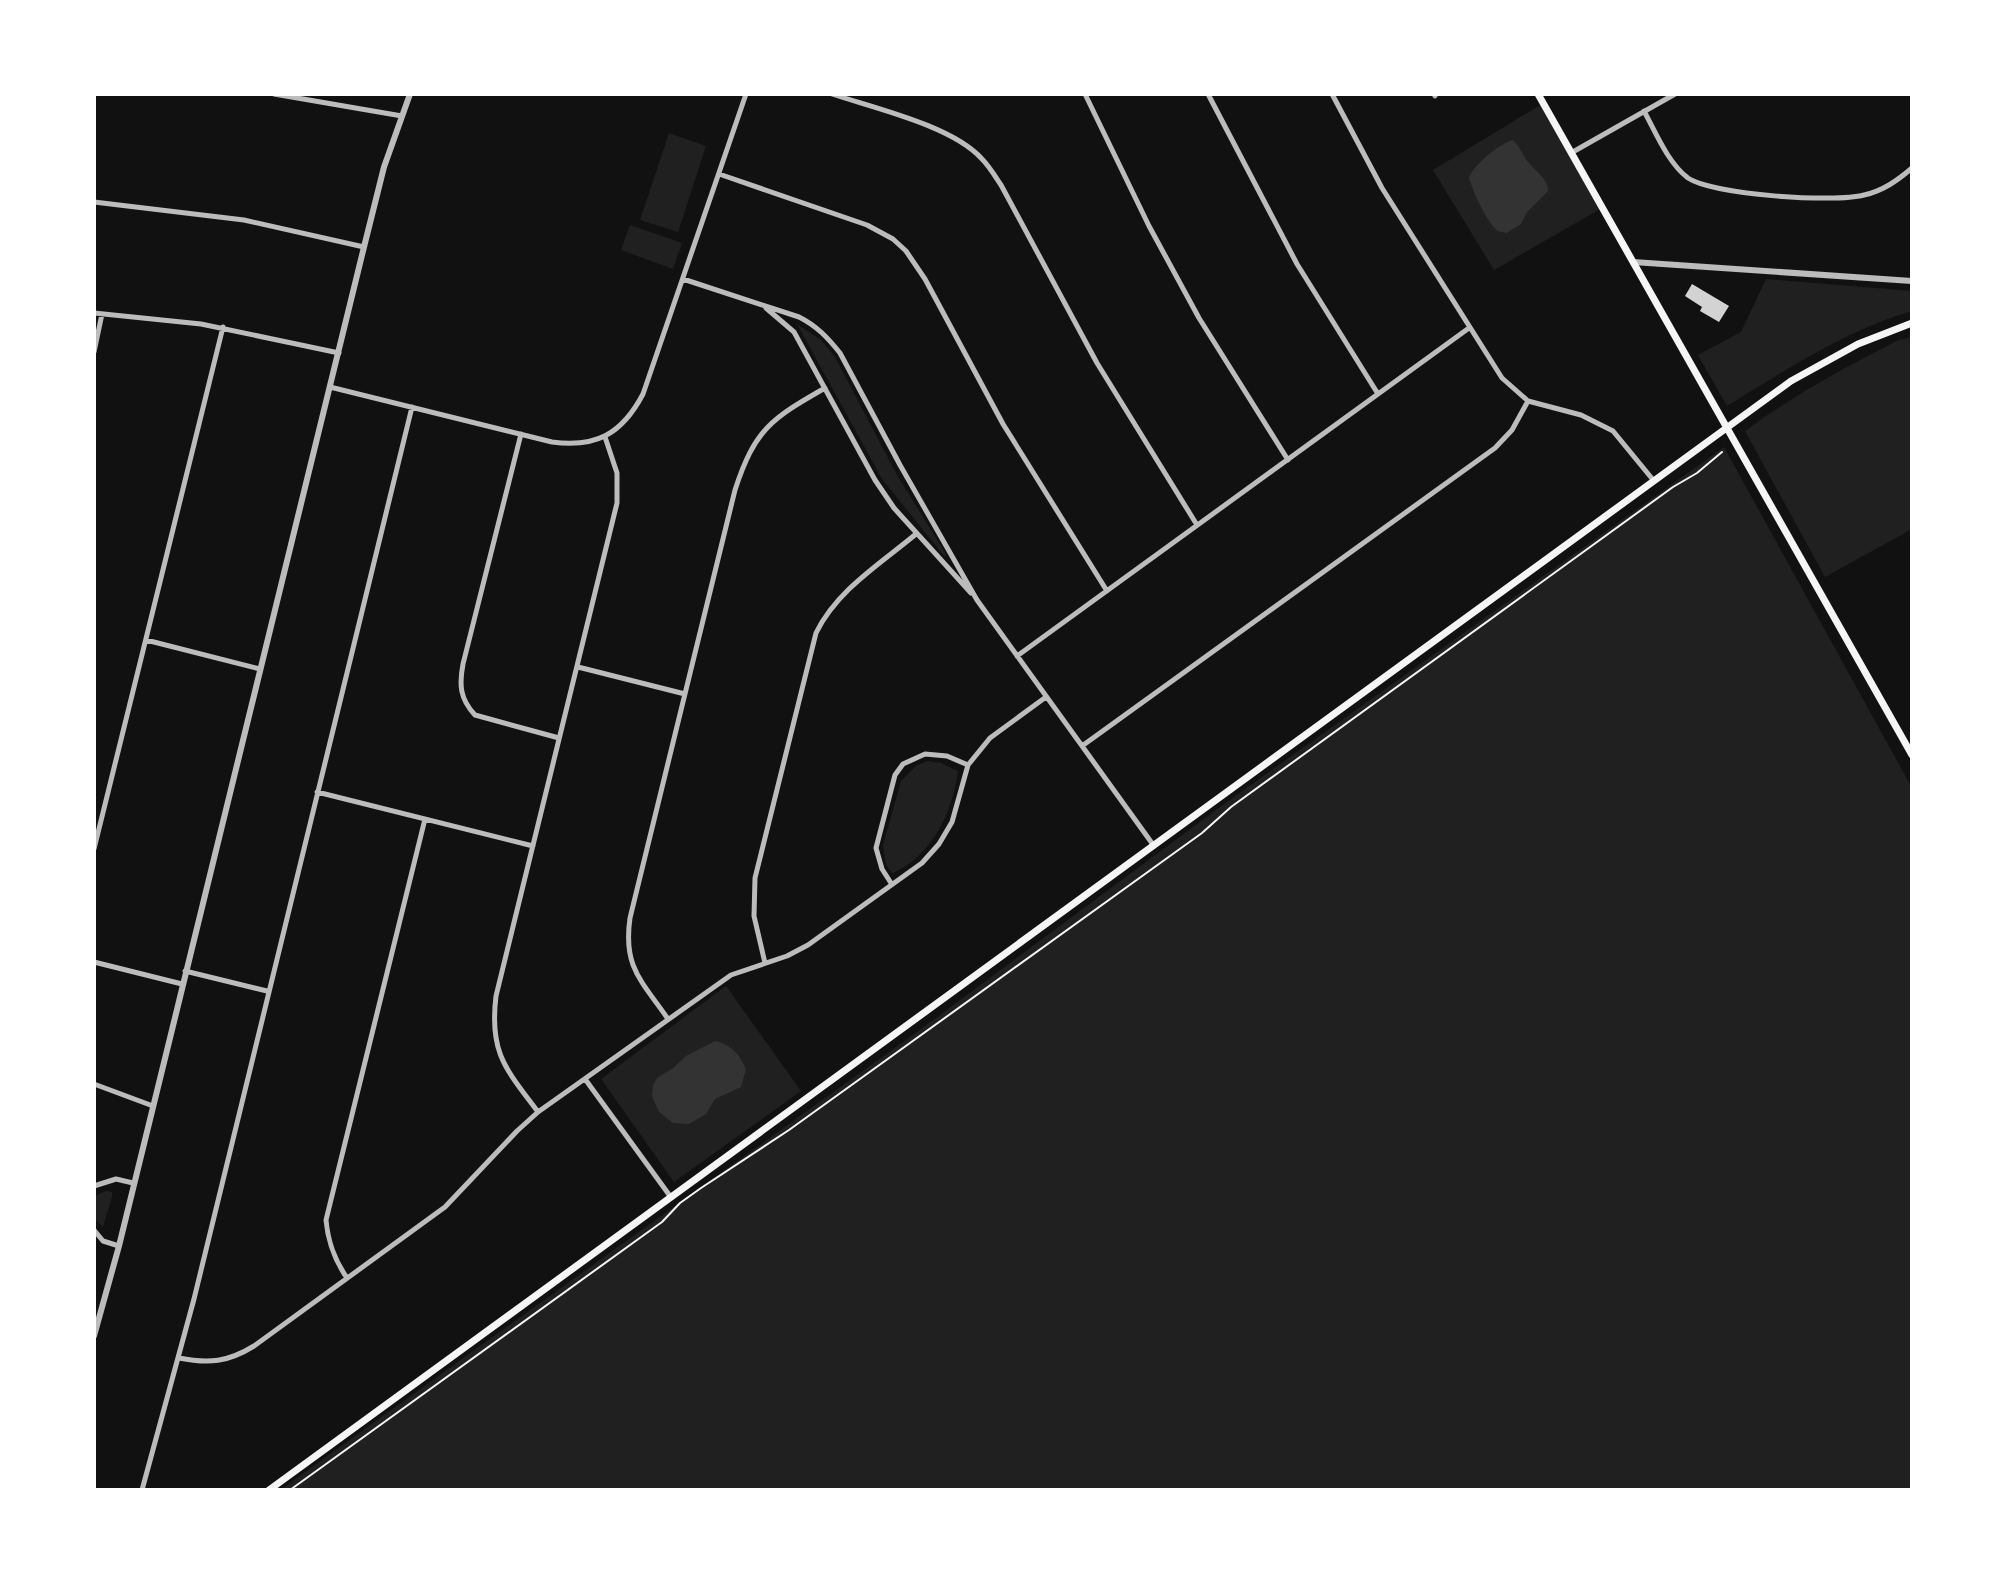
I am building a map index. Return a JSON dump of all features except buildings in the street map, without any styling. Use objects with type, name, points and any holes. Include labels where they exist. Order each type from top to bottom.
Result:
[{"type":"main road","points":[[1538,94],[1912,755]]},
{"type":"main road","points":[[269,1490],[1791,381],[1858,344],[1912,323]]},
{"type":"street","points":[[274,94],[304,96],[402,116]]},
{"type":"street","points":[[94,1336],[119,1246],[384,167],[410,94]]},
{"type":"street","points":[[330,387],[572,444],[605,437],[634,412],[643,394],[746,94]]},
{"type":"street","points":[[832,94],[937,130],[962,142],[982,158],[1001,185],[1097,363],[1197,525]]},
{"type":"street","points":[[1085,94],[1134,198],[1199,318],[1288,460]]},
{"type":"street","points":[[1208,94],[1297,264],[1378,394]]},
{"type":"street","points":[[1332,94],[1382,188],[1502,378],[1528,401],[1581,415],[1604,425],[1621,439],[1654,482]]},
{"type":"street","points":[[1571,153],[1675,94]]},
{"type":"street","points":[[1644,111],[1681,171],[1702,185],[1724,191],[1854,198],[1890,185],[1912,168]]},
{"type":"street","points":[[719,174],[867,225],[893,239],[906,251],[925,279],[1003,424],[1107,591]]},
{"type":"street","points":[[94,202],[244,220],[364,247]]},
{"type":"street","points":[[1633,262],[1912,281]]},
{"type":"street","points":[[683,279],[811,323],[828,337],[840,353],[977,600],[1154,846]]},
{"type":"street","points":[[760,303],[794,332],[875,480],[916,534],[977,600]]},
{"type":"street","points":[[94,313],[223,327],[339,353]]},
{"type":"street","points":[[94,352],[102,314]]},
{"type":"street","points":[[94,849],[223,327]]},
{"type":"street","points":[[1017,656],[1469,328]]},
{"type":"street","points":[[668,1019],[634,970],[626,942],[685,694],[745,459],[769,424],[825,388]]},
{"type":"street","points":[[1082,746],[1495,448],[1512,430],[1528,401]]},
{"type":"street","points":[[142,1490],[179,1358],[412,407]]},
{"type":"street","points":[[521,434],[463,664],[460,688],[466,705],[475,715],[559,738]]},
{"type":"street","points":[[538,1112],[503,1062],[492,1024],[496,996],[617,503],[617,473],[605,437]]},
{"type":"street","points":[[765,963],[754,916],[755,878],[816,633],[823,617],[841,596],[916,534]]},
{"type":"street","points":[[146,640],[260,669]]},
{"type":"street","points":[[577,667],[685,694]]},
{"type":"street","points":[[179,1358],[220,1362],[238,1357],[445,1207],[538,1112],[731,975],[808,945],[922,863],[939,844],[952,822],[968,765],[990,738],[1046,697]]},
{"type":"street","points":[[891,883],[882,869],[876,848],[895,775],[903,764],[925,754],[947,756],[968,765]]},
{"type":"street","points":[[317,792],[533,846]]},
{"type":"street","points":[[347,1278],[332,1253],[326,1220],[425,819]]},
{"type":"street","points":[[94,962],[182,984]]},
{"type":"street","points":[[185,971],[267,991]]},
{"type":"street","points":[[585,1079],[670,1196]]},
{"type":"street","points":[[94,1084],[153,1106]]},
{"type":"street","points":[[94,1186],[116,1179],[133,1183]]},
{"type":"street","points":[[94,1230],[103,1241],[119,1246]]},
{"type":"path","points":[[290,1490],[662,1222],[701,1188],[789,1130],[1202,833],[1231,807],[1722,452]]},
{"type":"shaded area","points":[[1544,103],[1602,208],[1494,270],[1433,170]]},
{"type":"shaded area","points":[[669,133],[706,146],[678,232],[640,220]]},
{"type":"shaded area","points":[[1513,140],[1544,179],[1548,191],[1527,212],[1521,224],[1507,233],[1497,231],[1488,218],[1469,178],[1488,155]]},
{"type":"shaded area","points":[[630,225],[682,243],[673,269],[621,250]]},
{"type":"shaded area","points":[[1766,279],[1912,291],[1912,311],[1840,340],[1727,406],[1698,355],[1741,332]]},
{"type":"shaded area","points":[[797,324],[821,340],[835,357],[897,475],[945,557],[882,479]]},
{"type":"shaded area","points":[[1912,337],[1912,529],[1825,577],[1745,431],[1839,371],[1899,340]]},
{"type":"shaded area","points":[[1724,447],[1912,788],[1912,1490],[280,1490],[921,1029],[1220,807]]},
{"type":"shaded area","points":[[928,761],[958,771],[951,802],[929,844],[906,866],[892,873],[886,865],[883,845],[901,781],[917,765]]},
{"type":"shaded area","points":[[726,986],[801,1091],[674,1182],[601,1079]]},
{"type":"shaded area","points":[[715,1041],[738,1055],[746,1069],[741,1087],[715,1099],[706,1114],[689,1124],[673,1123],[659,1112],[652,1096],[653,1085],[657,1078],[686,1056]]},
{"type":"shaded area","points":[[112,1192],[112,1197],[103,1227],[94,1218],[94,1196]]}]
